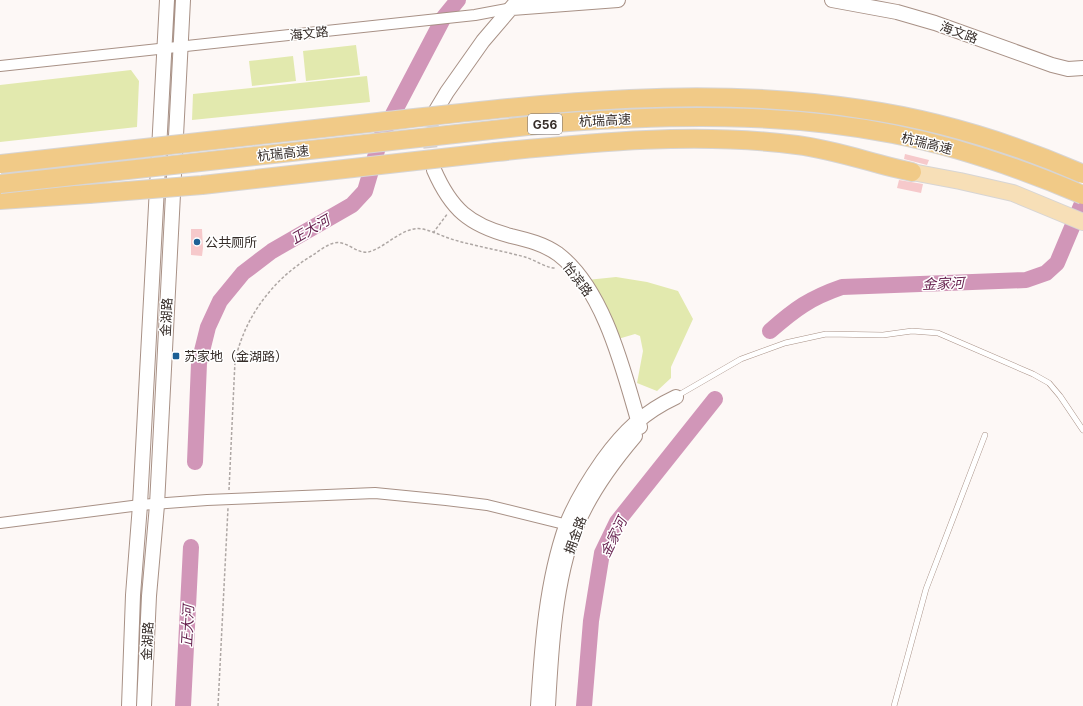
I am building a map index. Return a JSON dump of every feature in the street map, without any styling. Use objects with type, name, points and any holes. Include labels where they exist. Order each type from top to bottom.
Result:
[{"type":"highway","name":"杭瑞高速","points":[[0,164],[553,103],[634,98],[716,97],[817,103],[907,117],[988,138],[1083,174]]},
{"type":"highway","name":"杭瑞高速","points":[[0,184],[519,127],[628,118],[694,117],[815,123],[897,135],[989,160],[1083,195]]},
{"type":"highway","points":[[0,200],[180,187],[496,152],[629,141],[751,141],[818,148],[912,172]]},
{"type":"main road","name":"金湖路","points":[[129,706],[133,595],[140,505],[166,0]]},
{"type":"main road","name":"金湖路","points":[[144,706],[149,596],[157,505],[183,0]]},
{"type":"main road","name":"海文路","points":[[515,4],[618,0]]},
{"type":"main road","name":"海文路","points":[[832,0],[890,11],[935,23],[1052,65],[1068,69],[1083,68]]},
{"type":"main road","points":[[435,112],[447,92],[484,41],[515,4]]},
{"type":"main road","name":"怡滨路","points":[[434,170],[442,189],[454,205],[478,225],[547,247],[575,271],[603,316],[617,348],[640,424]]},
{"type":"main road","points":[[912,172],[1013,193],[1083,222]]},
{"type":"main road","points":[[538,706],[541,656],[557,556],[571,526],[581,494],[612,447],[640,424],[658,405],[676,397]]},
{"type":"main road","name":"拥金路","points":[[548,706],[551,657],[558,602],[571,526]]},
{"type":"street","name":"海文路","points":[[0,66],[475,15],[515,4]]},
{"type":"street","points":[[0,523],[140,505],[229,499],[375,493],[487,505],[571,526]]},
{"type":"lane","points":[[676,397],[742,359],[786,343],[826,334],[883,335],[912,331],[938,333],[1033,374],[1048,384],[1060,396],[1083,430]]},
{"type":"lane","points":[[894,706],[926,589],[985,435]]},
{"type":"path","points":[[433,233],[454,205]]},
{"type":"path","points":[[218,706],[235,361],[244,328],[263,302],[268,290],[299,263],[332,243],[344,243],[367,252],[378,248],[403,234],[419,229],[457,241],[527,258],[555,269],[564,260]]},
{"type":"green space","points":[[356,45],[360,75],[306,81],[303,51]]},
{"type":"green space","points":[[293,56],[296,81],[252,86],[249,61]]},
{"type":"green space","points":[[131,70],[139,81],[137,127],[0,142],[0,85]]},
{"type":"green space","points":[[367,76],[370,102],[192,120],[193,94]]},
{"type":"green space","points":[[616,277],[647,282],[678,291],[693,319],[671,367],[671,378],[657,391],[637,383],[643,351],[640,336],[635,334],[618,339],[587,280]]},
{"type":"building","points":[[905,154],[929,160],[927,165],[904,159]]},
{"type":"building","points":[[899,180],[923,184],[921,193],[897,188]]},
{"type":"building","name":"公共厕所","points":[[191,229],[202,229],[202,256],[191,255]]},
{"type":"waterway","name":"正大河","points":[[195,462],[199,363],[208,327],[220,301],[243,273],[272,251],[352,205],[365,191],[381,137],[444,17],[458,0]]},
{"type":"waterway","name":"金家河","points":[[770,331],[787,316],[803,305],[821,295],[842,287],[1026,280],[1046,273],[1057,263],[1083,201]]},
{"type":"waterway","name":"金家河","points":[[584,706],[591,621],[602,553],[617,522],[715,399]]},
{"type":"waterway","name":"正大河","points":[[183,706],[191,547]]},
{"type":"tunnel","points":[[434,169],[430,140],[435,112]]},
{"type":"place","name":"公共厕所","points":[[197,242]]},
{"type":"place","name":"苏家地（金湖路）","points":[[176,356]]}]
